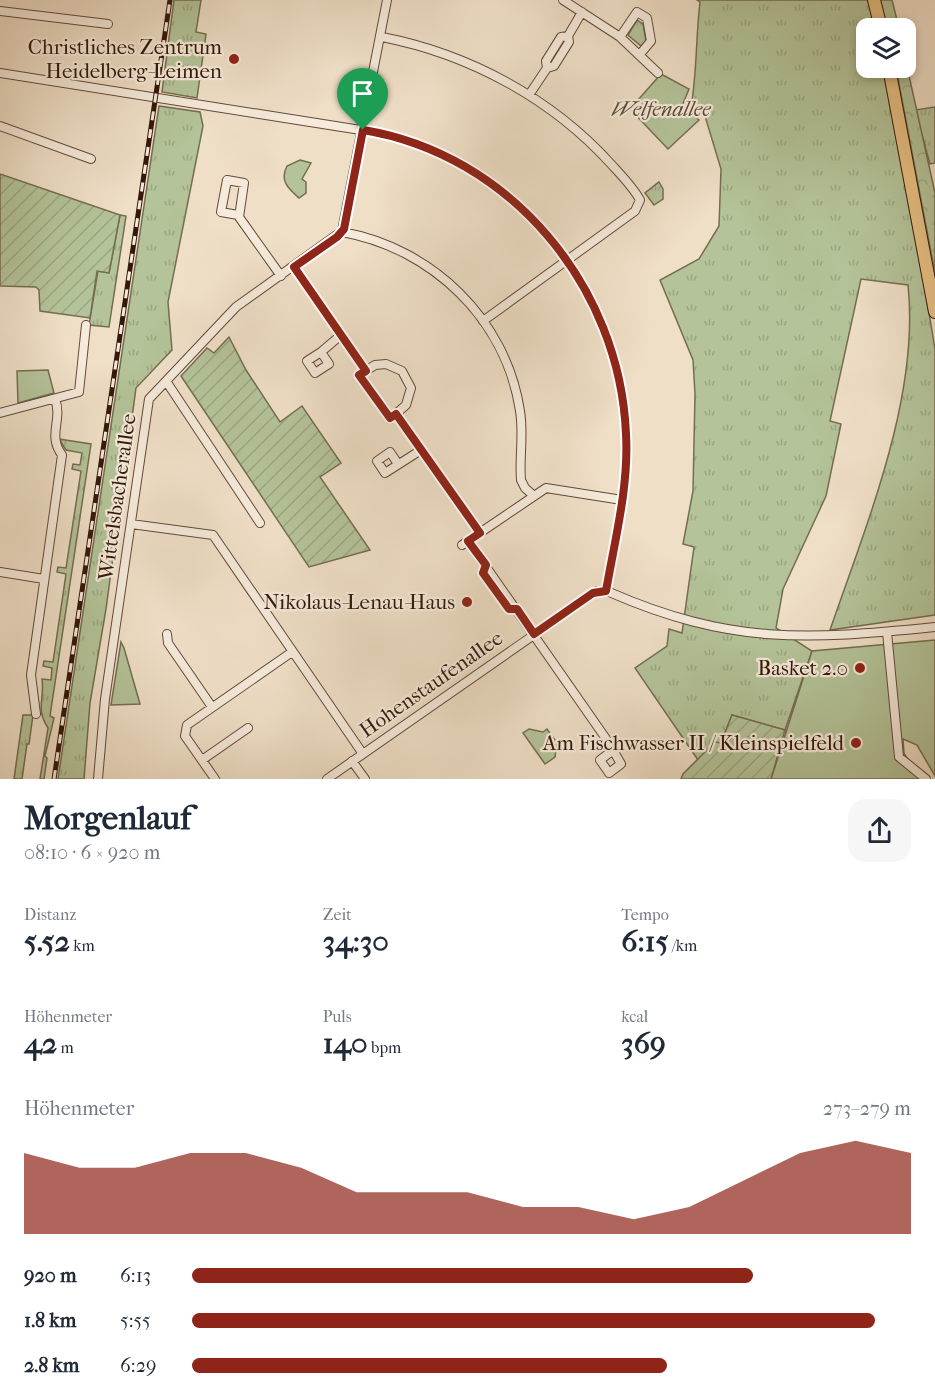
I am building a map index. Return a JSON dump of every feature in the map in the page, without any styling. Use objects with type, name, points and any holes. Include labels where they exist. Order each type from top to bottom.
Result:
[{"type":"main road","points":[[874,0],[879,18]]},
{"type":"main road","points":[[891,78],[935,312]]},
{"type":"street","points":[[387,0],[382,36],[376,47],[346,224],[342,232],[375,240],[425,264],[455,288],[483,321],[502,354],[514,385],[521,421],[521,480],[525,488],[534,496]]},
{"type":"street","points":[[562,0],[620,37],[658,73]]},
{"type":"street","points":[[0,11],[108,24]]},
{"type":"street","points":[[529,95],[547,68],[554,66],[569,42],[568,36],[582,12]]},
{"type":"street","points":[[620,37],[637,12],[647,18],[651,41],[640,54]]},
{"type":"street","points":[[382,36],[461,60],[497,76],[529,95],[596,148],[640,200],[637,210],[483,321]]},
{"type":"street","points":[[0,73],[363,130],[417,144],[483,177],[534,219],[568,260],[598,313],[619,375],[627,436],[622,500],[606,591],[664,615],[705,626],[750,634],[811,637],[935,627]]},
{"type":"street","points":[[0,126],[91,159]]},
{"type":"street","points":[[238,215],[281,276]]},
{"type":"street","name":"Wittelsbacherallee","points":[[98,779],[105,699],[149,399],[236,308],[342,232]]},
{"type":"street","points":[[294,267],[366,371]]},
{"type":"street","points":[[0,413],[79,392],[87,325]]},
{"type":"street","points":[[321,351],[341,335]]},
{"type":"street","points":[[386,364],[398,367],[406,376],[410,385],[410,397],[390,418],[359,375],[366,371],[386,364]]},
{"type":"street","points":[[166,381],[260,523]]},
{"type":"street","points":[[36,714],[31,675],[62,455],[54,443],[58,413],[55,399]]},
{"type":"street","points":[[396,414],[480,533]]},
{"type":"street","points":[[398,464],[421,450]]},
{"type":"street","points":[[612,751],[609,743],[517,609],[509,609],[483,573],[486,565],[465,543],[544,489],[553,488],[622,500]]},
{"type":"street","points":[[130,524],[213,536],[363,754]]},
{"type":"street","points":[[0,572],[44,579]]},
{"type":"street","name":"Hohenstaufenallee","points":[[327,779],[593,593],[606,591]]},
{"type":"street","points":[[887,632],[899,757],[926,779]]},
{"type":"street","points":[[167,634],[168,643],[212,707]]},
{"type":"street","points":[[215,779],[185,736],[187,725],[292,652]]},
{"type":"street","points":[[202,760],[248,728]]},
{"type":"street","points":[[352,761],[365,779]]},
{"type":"green space","points":[[174,0],[201,0],[196,32],[206,34],[197,98],[162,92]]},
{"type":"green space","points":[[697,0],[868,0],[872,18],[856,18],[856,78],[885,78],[904,164],[935,349],[935,615],[830,630],[887,460],[906,371],[910,328],[908,285],[861,279],[830,421],[841,424],[826,496],[783,589],[776,628],[812,651],[785,730],[732,715],[721,744],[715,742],[698,760],[635,668],[667,646],[669,629],[682,633],[694,547],[683,544],[693,491],[695,394],[693,360],[660,280],[699,259],[719,226],[721,169],[705,116],[692,101],[700,2]]},
{"type":"green space","points":[[880,0],[892,0],[896,18],[884,18]]},
{"type":"green space","points":[[637,20],[643,24],[646,41],[641,46],[628,35]]},
{"type":"green space","name":"Welfenallee","points":[[661,74],[689,89],[682,106],[699,120],[668,149],[630,109]]},
{"type":"green space","points":[[898,78],[910,78],[935,193],[935,273]]},
{"type":"green space","points":[[159,106],[200,112],[203,126],[168,302],[172,350],[136,388],[106,609],[90,703],[84,779],[58,779]]},
{"type":"green space","points":[[935,107],[935,163],[930,164],[915,110]]},
{"type":"green space","points":[[300,160],[311,163],[302,179],[306,182],[306,193],[299,198],[289,188],[284,176],[287,166]]},
{"type":"green space","points":[[0,174],[120,215],[109,273],[97,271],[90,318],[40,311],[39,290],[36,287],[0,286]]},
{"type":"green space","points":[[659,182],[663,189],[663,199],[654,205],[645,193]]},
{"type":"green space","points":[[120,215],[126,216],[109,327],[89,325],[98,271],[109,273]]},
{"type":"green space","points":[[229,337],[246,370],[280,422],[302,406],[341,463],[320,477],[370,550],[309,567],[181,376],[207,348],[214,353]]},
{"type":"green space","points":[[48,370],[54,393],[18,403],[17,371]]},
{"type":"green space","points":[[59,439],[91,444],[50,716],[54,718],[45,756],[47,758],[44,779],[40,779],[48,728],[41,709],[42,679],[51,680],[52,668],[43,666],[44,661],[53,662],[66,574],[57,572],[58,567],[66,568],[81,471],[72,469],[73,464],[80,465],[82,453],[66,450]]},
{"type":"green space","points":[[935,640],[935,776],[917,745],[903,739],[904,753],[919,779],[771,779],[812,651]]},
{"type":"green space","points":[[121,642],[124,648],[140,704],[111,705]]},
{"type":"green space","points":[[23,715],[33,715],[22,779],[14,779]]},
{"type":"green space","points":[[732,715],[785,730],[771,779],[681,779],[683,774],[715,742],[721,743]]},
{"type":"green space","points":[[529,729],[543,732],[547,729],[557,743],[555,757],[545,764],[523,733]]},
{"type":"railway","points":[[54,779],[170,0]]},
{"type":"place","name":"Christliches Zentrum Heidelberg-Leimen","points":[[234,59]]},
{"type":"place","name":"Nikolaus-Lenau-Haus","points":[[467,602]]},
{"type":"place","name":"Basket 2.0","points":[[860,668]]},
{"type":"place","name":"Am Fischwasser II / Kleinspielfeld","points":[[856,743]]},
{"type":"route","points":[[363,130],[386,134],[417,144],[454,160],[493,184],[521,207],[549,235],[570,262],[598,313],[610,344],[624,402],[627,436],[623,490],[606,591],[593,593],[534,634],[517,609],[509,609],[483,573],[486,565],[468,541],[480,533],[396,414],[390,418],[359,375],[366,371],[294,267],[337,237],[344,229],[363,130]]}]
